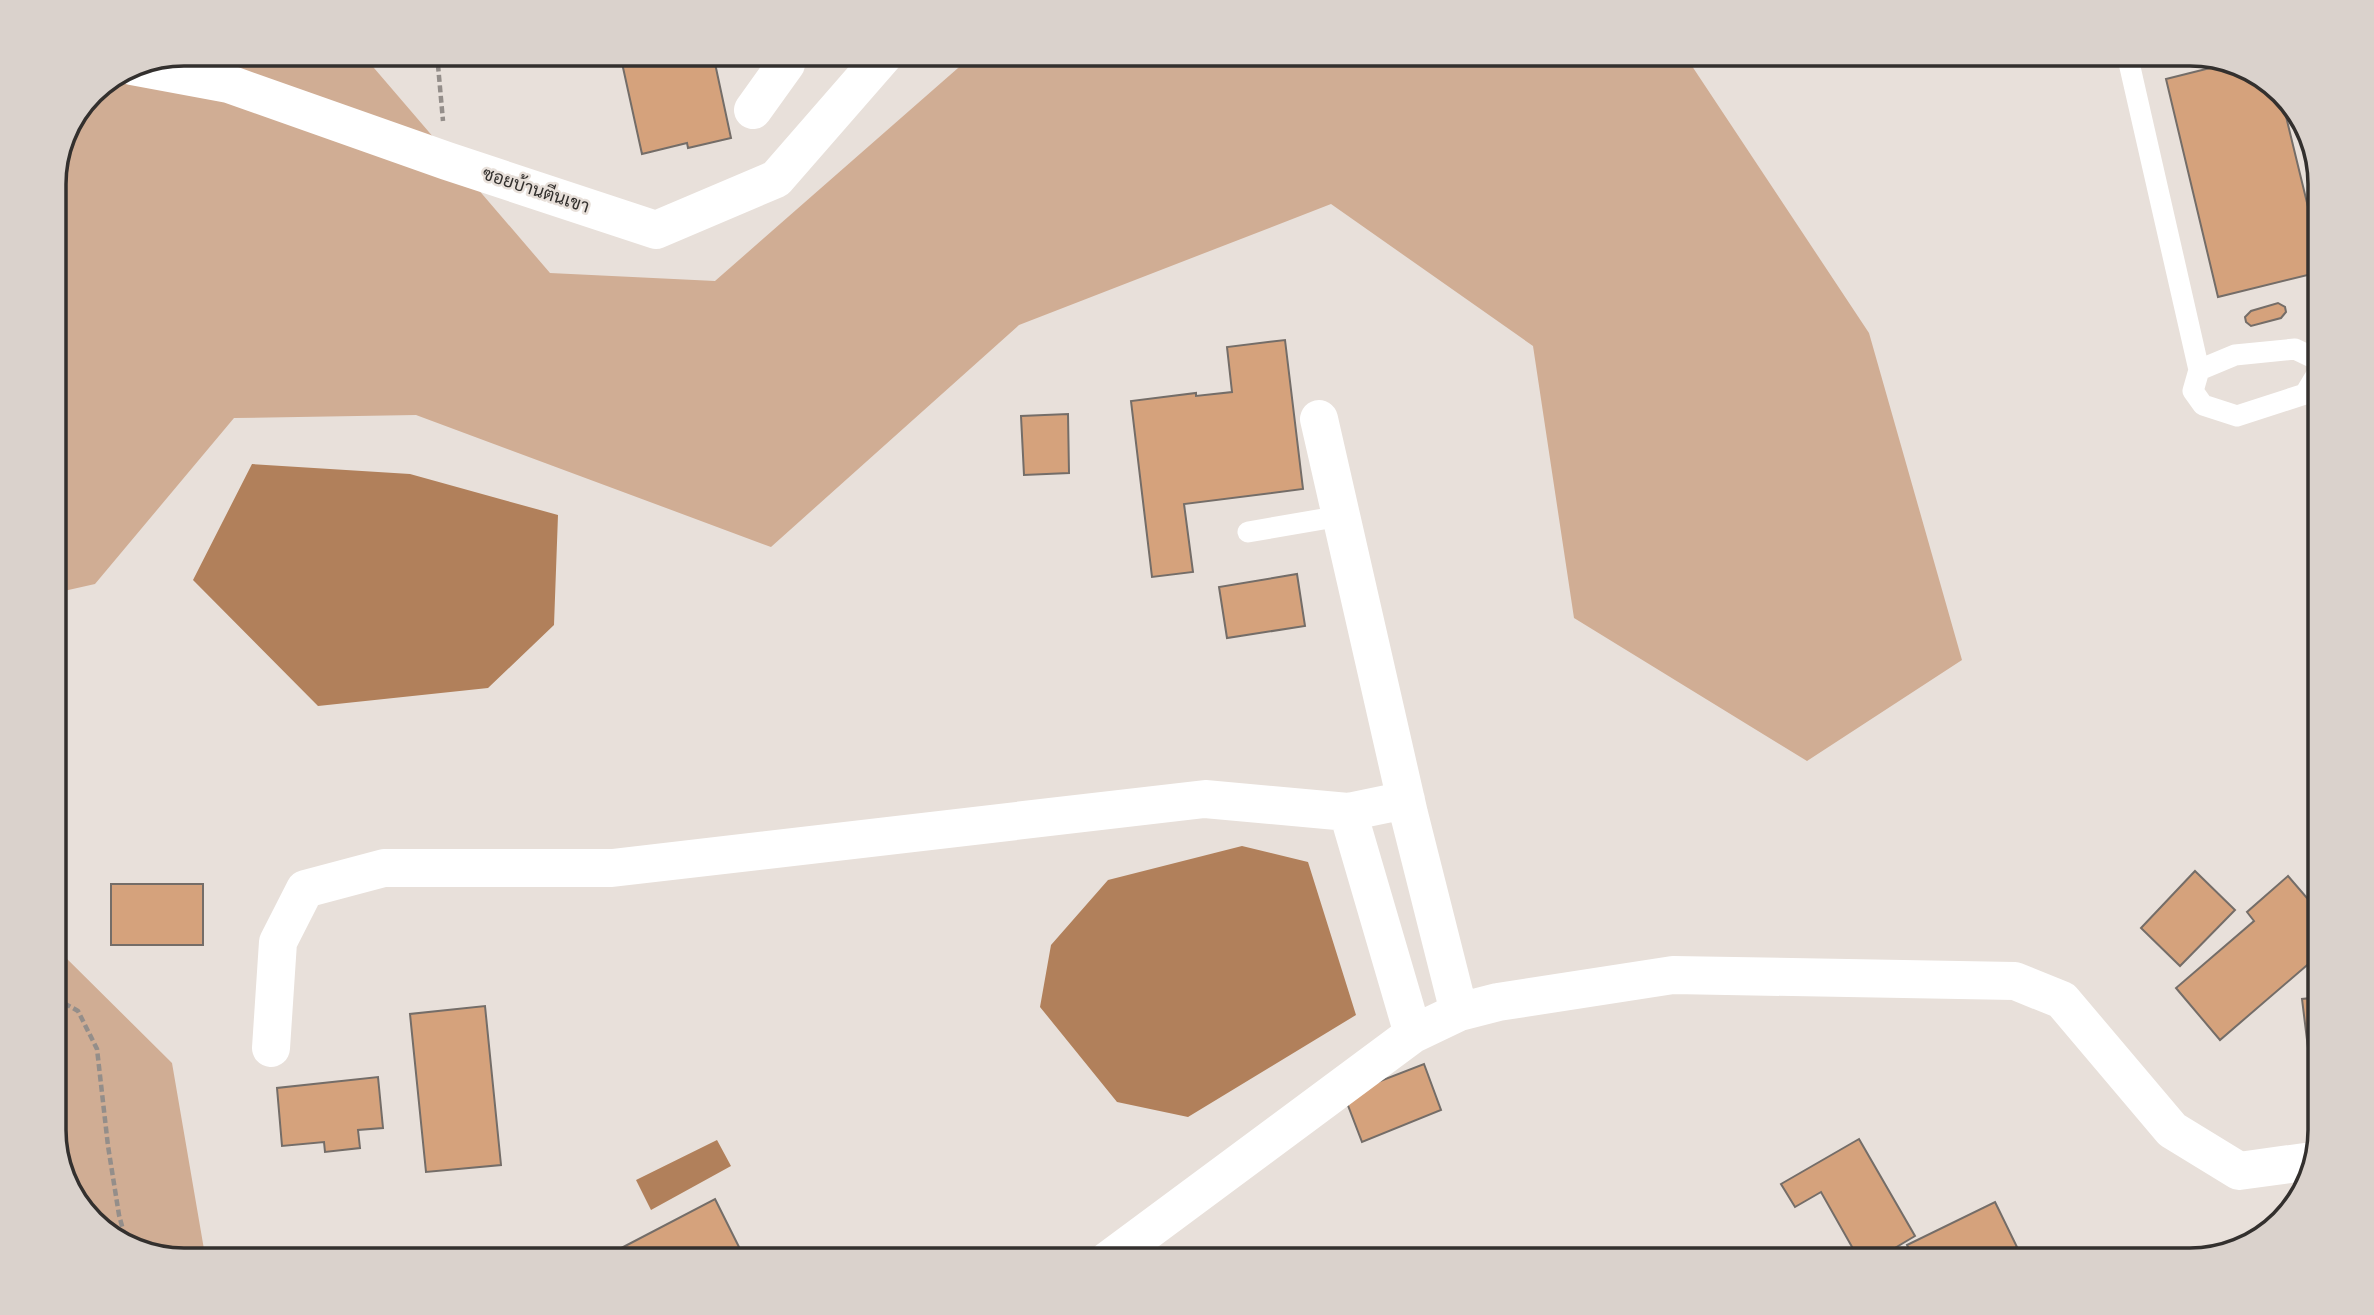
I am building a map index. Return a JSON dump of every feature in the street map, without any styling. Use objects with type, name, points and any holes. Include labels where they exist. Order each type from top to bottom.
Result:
[{"type":"street","points":[[753,110],[785,66]]},
{"type":"street","name":"ซอยบ้านตีนเขา","points":[[156,70],[229,84],[447,161],[656,230],[776,179],[870,66]]},
{"type":"street","points":[[1320,419],[1406,800],[1458,1012]]},
{"type":"street","points":[[271,1048],[278,942],[305,889],[384,868],[612,868],[1205,799],[1348,812],[1406,800]]},
{"type":"street","points":[[1348,812],[1413,1034]]},
{"type":"street","points":[[1123,1249],[1413,1034],[1458,1012],[1497,1002],[1672,975],[2015,981],[2062,1000],[2172,1130],[2183,1137],[2239,1171],[2303,1162]]},
{"type":"lane","points":[[2130,66],[2199,370],[2193,391],[2203,405],[2237,416],[2305,394],[2307,390]]},
{"type":"lane","points":[[2199,370],[2235,355],[2295,349],[2307,355]]},
{"type":"lane","points":[[1248,532],[1341,516]]},
{"type":"path","points":[[438,66],[447,161]]},
{"type":"path","points":[[67,1005],[78,1011],[97,1049],[108,1146],[123,1231]]},
{"type":"shaded area","points":[[185,66],[372,66],[550,273],[715,281],[960,66],[1692,66],[1869,333],[1962,660],[1807,761],[1574,618],[1533,346],[1331,204],[1019,325],[771,547],[416,415],[234,418],[95,584],[67,590],[67,177],[79,132],[91,113],[107,96],[139,75]]},
{"type":"shaded area","points":[[252,464],[410,474],[558,515],[554,625],[488,688],[318,706],[193,580]]},
{"type":"shaded area","points":[[1242,846],[1308,862],[1356,1015],[1188,1117],[1117,1102],[1040,1007],[1051,945],[1108,880]]},
{"type":"shaded area","points":[[67,959],[172,1063],[204,1249],[162,1246],[132,1236],[119,1229],[96,1208],[79,1183],[67,1138]]},
{"type":"shaded area","points":[[717,1140],[731,1166],[651,1210],[636,1180]]},
{"type":"building","points":[[623,66],[716,66],[731,138],[688,148],[687,143],[642,154]]},
{"type":"building","points":[[2208,68],[2227,73],[2255,86],[2286,117],[2307,203],[2307,275],[2218,297],[2166,79]]},
{"type":"building","points":[[2278,303],[2285,307],[2286,312],[2281,318],[2251,326],[2246,322],[2245,317],[2251,311]]},
{"type":"building","points":[[1285,340],[1303,489],[1184,504],[1193,572],[1152,577],[1131,401],[1196,393],[1196,396],[1232,392],[1227,347]]},
{"type":"building","points":[[1068,414],[1069,473],[1024,475],[1021,416]]},
{"type":"building","points":[[1297,574],[1305,626],[1227,638],[1219,587]]},
{"type":"building","points":[[2195,871],[2235,910],[2180,966],[2141,928]]},
{"type":"building","points":[[2288,876],[2308,899],[2308,964],[2220,1040],[2176,988],[2254,921],[2247,912]]},
{"type":"building","points":[[111,884],[203,884],[203,945],[111,945]]},
{"type":"building","points":[[2308,998],[2308,1047],[2302,999]]},
{"type":"building","points":[[485,1006],[501,1165],[426,1172],[410,1014]]},
{"type":"building","points":[[1424,1064],[1441,1110],[1362,1142],[1344,1095]]},
{"type":"building","points":[[378,1077],[383,1128],[358,1130],[360,1148],[325,1152],[324,1142],[282,1146],[277,1088]]},
{"type":"building","points":[[1859,1139],[1915,1236],[1893,1249],[1853,1249],[1821,1192],[1795,1207],[1781,1184]]},
{"type":"building","points":[[715,1199],[740,1249],[619,1249]]},
{"type":"building","points":[[1995,1202],[2017,1247],[1909,1249],[1907,1245]]}]
